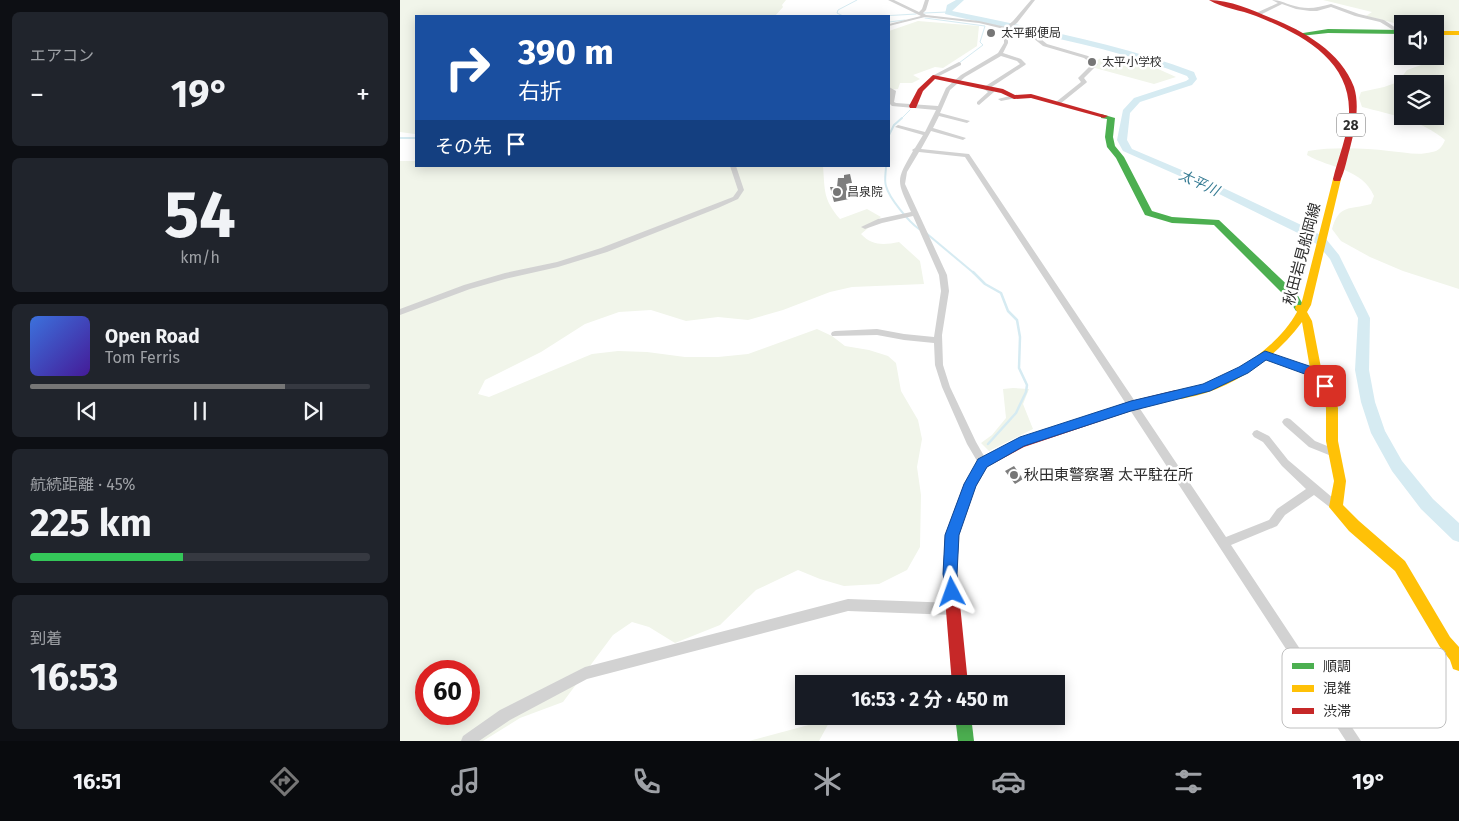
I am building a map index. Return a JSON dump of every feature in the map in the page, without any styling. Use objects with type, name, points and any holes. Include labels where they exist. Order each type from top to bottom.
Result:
[{"type":"main road","name":"秋田岩見船岡線","points":[[959,675],[950,574],[952,535],[970,484],[983,463],[1020,442],[1131,406],[1206,388],[1244,370],[1265,356],[1281,342],[1302,313],[1354,112],[1354,95],[1351,83],[1339,65],[1322,49],[1300,34],[1258,14],[1212,0]]},
{"type":"main road","points":[[1300,34],[1328,31],[1394,32]]},
{"type":"main road","points":[[1444,33],[1459,33]]},
{"type":"main road","points":[[913,106],[919,91],[933,77],[1003,91],[1014,97],[1032,96],[1112,118],[1109,137],[1111,147],[1120,157],[1148,212],[1167,219],[1216,222],[1293,297],[1306,320],[1317,374],[1325,386],[1331,402],[1332,441],[1340,482],[1336,507],[1354,526],[1400,566],[1445,642],[1458,657]]},
{"type":"main road","points":[[964,725],[966,741]]},
{"type":"street","points":[[890,0],[922,15],[979,22],[1035,37],[1045,45],[1086,57],[1095,64],[1081,78],[1084,82],[1058,103]]},
{"type":"street","points":[[922,15],[927,0]]},
{"type":"street","points":[[1006,29],[1014,23],[1032,0]]},
{"type":"street","points":[[1274,0],[1304,10],[1323,9],[1331,5],[1357,15],[1382,21],[1394,28]]},
{"type":"street","points":[[1258,14],[1281,3]]},
{"type":"street","points":[[890,25],[922,15]]},
{"type":"street","points":[[983,463],[972,444],[946,387],[939,365],[938,340],[945,284],[924,232],[908,214],[902,184],[905,167],[928,132],[944,94],[956,81],[1000,54],[1006,43],[1006,29]]},
{"type":"street","points":[[979,103],[991,90],[986,88],[1023,64],[1019,60],[1000,54]]},
{"type":"street","points":[[933,77],[959,64]]},
{"type":"street","points":[[1001,99],[1014,97]]},
{"type":"street","points":[[890,99],[894,105],[913,106],[938,111],[967,121]]},
{"type":"street","points":[[898,127],[963,138]]},
{"type":"street","points":[[915,150],[966,155],[1293,648]]},
{"type":"street","points":[[400,312],[467,287],[558,264],[604,250],[716,207],[736,198],[741,190],[733,167]]},
{"type":"street","points":[[865,227],[908,214]]},
{"type":"street","points":[[835,334],[877,332],[938,340]]},
{"type":"street","points":[[1265,356],[1317,374]]},
{"type":"street","points":[[1287,422],[1312,444],[1334,453]]},
{"type":"street","points":[[1257,434],[1266,439],[1285,463],[1336,507]]},
{"type":"street","points":[[1224,543],[1273,523],[1281,512],[1314,489]]},
{"type":"street","points":[[468,741],[506,715],[585,673],[848,605],[954,609]]},
{"type":"street","points":[[1345,728],[1354,741]]},
{"type":"shaded area","points":[[400,0],[786,0],[776,15],[415,15],[415,134],[400,132]]},
{"type":"shaded area","points":[[1323,0],[1459,0],[1459,289],[1403,271],[1370,257],[1341,241],[1332,229],[1338,215],[1346,209],[1371,204],[1374,196],[1369,187],[1354,174],[1316,160],[1307,155],[1308,151],[1338,148],[1416,154],[1438,150],[1445,140],[1420,125],[1444,125],[1444,75],[1403,75],[1407,70],[1421,65],[1444,65],[1444,15],[1394,15],[1394,23],[1366,16],[1372,12]]},
{"type":"shaded area","points":[[918,21],[979,26],[977,46],[943,68],[935,67],[913,75],[920,79],[912,83],[900,83],[898,89],[890,90],[890,31]]},
{"type":"shaded area","points":[[1108,56],[1156,68],[1176,77],[1154,84],[1095,68],[1095,62],[1102,57]]},
{"type":"shaded area","points":[[1394,83],[1394,116],[1362,107],[1359,98],[1361,92]]},
{"type":"shaded area","points":[[400,161],[415,161],[415,167],[823,167],[828,200],[830,206],[840,219],[867,209],[881,217],[861,234],[869,241],[878,244],[899,242],[920,261],[924,284],[852,287],[830,292],[783,310],[748,320],[718,317],[686,321],[651,310],[619,312],[585,324],[541,352],[485,380],[478,394],[489,397],[592,354],[618,351],[647,352],[685,357],[718,357],[748,354],[817,329],[832,336],[845,346],[869,350],[888,356],[896,363],[901,391],[918,420],[922,439],[917,467],[921,495],[920,547],[907,570],[879,584],[844,586],[798,570],[756,590],[720,625],[675,643],[649,627],[632,622],[613,635],[563,702],[520,718],[483,741],[400,741]]},
{"type":"shaded area","points":[[1003,389],[1029,389],[1023,404],[1033,429],[989,451],[981,443],[992,435],[1006,418]]},
{"type":"shaded area","points":[[809,725],[828,725],[819,741],[749,741]]},
{"type":"building","points":[[850,174],[852,183],[846,184],[849,199],[834,202],[830,187],[837,187],[838,178],[844,178],[844,175]]},
{"type":"building","name":"秋田東警察署 太平駐在所","points":[[1014,466],[1023,479],[1015,484],[1005,471]]},
{"type":"waterway","points":[[841,15],[837,13],[838,10],[857,0]]},
{"type":"waterway","name":"太平川","points":[[961,0],[950,7],[948,12],[1057,36],[1165,64],[1191,74],[1193,79],[1189,83],[1137,100],[1126,112],[1122,140],[1128,151],[1213,187],[1310,234],[1322,242],[1335,258],[1364,318],[1362,370],[1368,402],[1378,433],[1397,466],[1427,504],[1459,534]]},
{"type":"waterway","points":[[924,13],[948,12]]},
{"type":"waterway","points":[[890,16],[916,14]]},
{"type":"waterway","points":[[925,18],[985,26],[980,42],[983,45],[959,63]]},
{"type":"waterway","points":[[890,22],[905,20]]},
{"type":"waterway","points":[[902,118],[910,110]]},
{"type":"waterway","points":[[890,133],[894,125],[902,118]]},
{"type":"waterway","points":[[400,138],[415,138]]},
{"type":"waterway","points":[[886,167],[885,181],[891,197],[910,221],[919,229]]},
{"type":"waterway","points":[[926,233],[975,274]]},
{"type":"waterway","points":[[975,274],[985,284],[1001,293],[1008,311],[1017,320],[1020,337],[1019,368],[1027,385],[1026,392],[1016,413],[988,444]]},
{"type":"traffic: fast","points":[[1300,34],[1328,31],[1394,32]]},
{"type":"traffic: fast","points":[[1104,116],[1111,118],[1109,137],[1111,147],[1120,157],[1148,213],[1172,220],[1216,222],[1293,297],[1300,308]]},
{"type":"traffic: fast","points":[[964,725],[966,741]]},
{"type":"traffic: slow","points":[[1444,33],[1459,33]]},
{"type":"traffic: slow","points":[[1176,395],[1206,388],[1236,374],[1264,356],[1298,319],[1306,305],[1337,179]]},
{"type":"traffic: slow","points":[[1300,308],[1307,321],[1317,374],[1325,386],[1332,408],[1332,441],[1340,481],[1336,507],[1354,526],[1400,566],[1445,642],[1456,655],[1459,663]]},
{"type":"traffic: jam","points":[[1212,0],[1256,14],[1304,36],[1324,51],[1341,68],[1351,89],[1353,112],[1337,179]]},
{"type":"traffic: jam","points":[[913,106],[920,90],[933,77],[1003,91],[1014,97],[1031,96],[1104,116]]},
{"type":"traffic: jam","points":[[959,675],[950,574],[952,535],[970,484],[983,463],[1020,443],[1131,406],[1176,395]]},
{"type":"place","name":"太平郵便局","points":[[991,33]]},
{"type":"place","name":"太平小学校","points":[[1092,62]]},
{"type":"place","name":"昌泉院","points":[[837,192]]},
{"type":"place","name":"秋田東警察署 太平駐在所","points":[[1014,475]]},
{"type":"route","points":[[952,592],[950,574],[952,535],[970,484],[983,463],[1020,442],[1131,406],[1206,388],[1252,366],[1265,356],[1317,374],[1325,386]]}]
